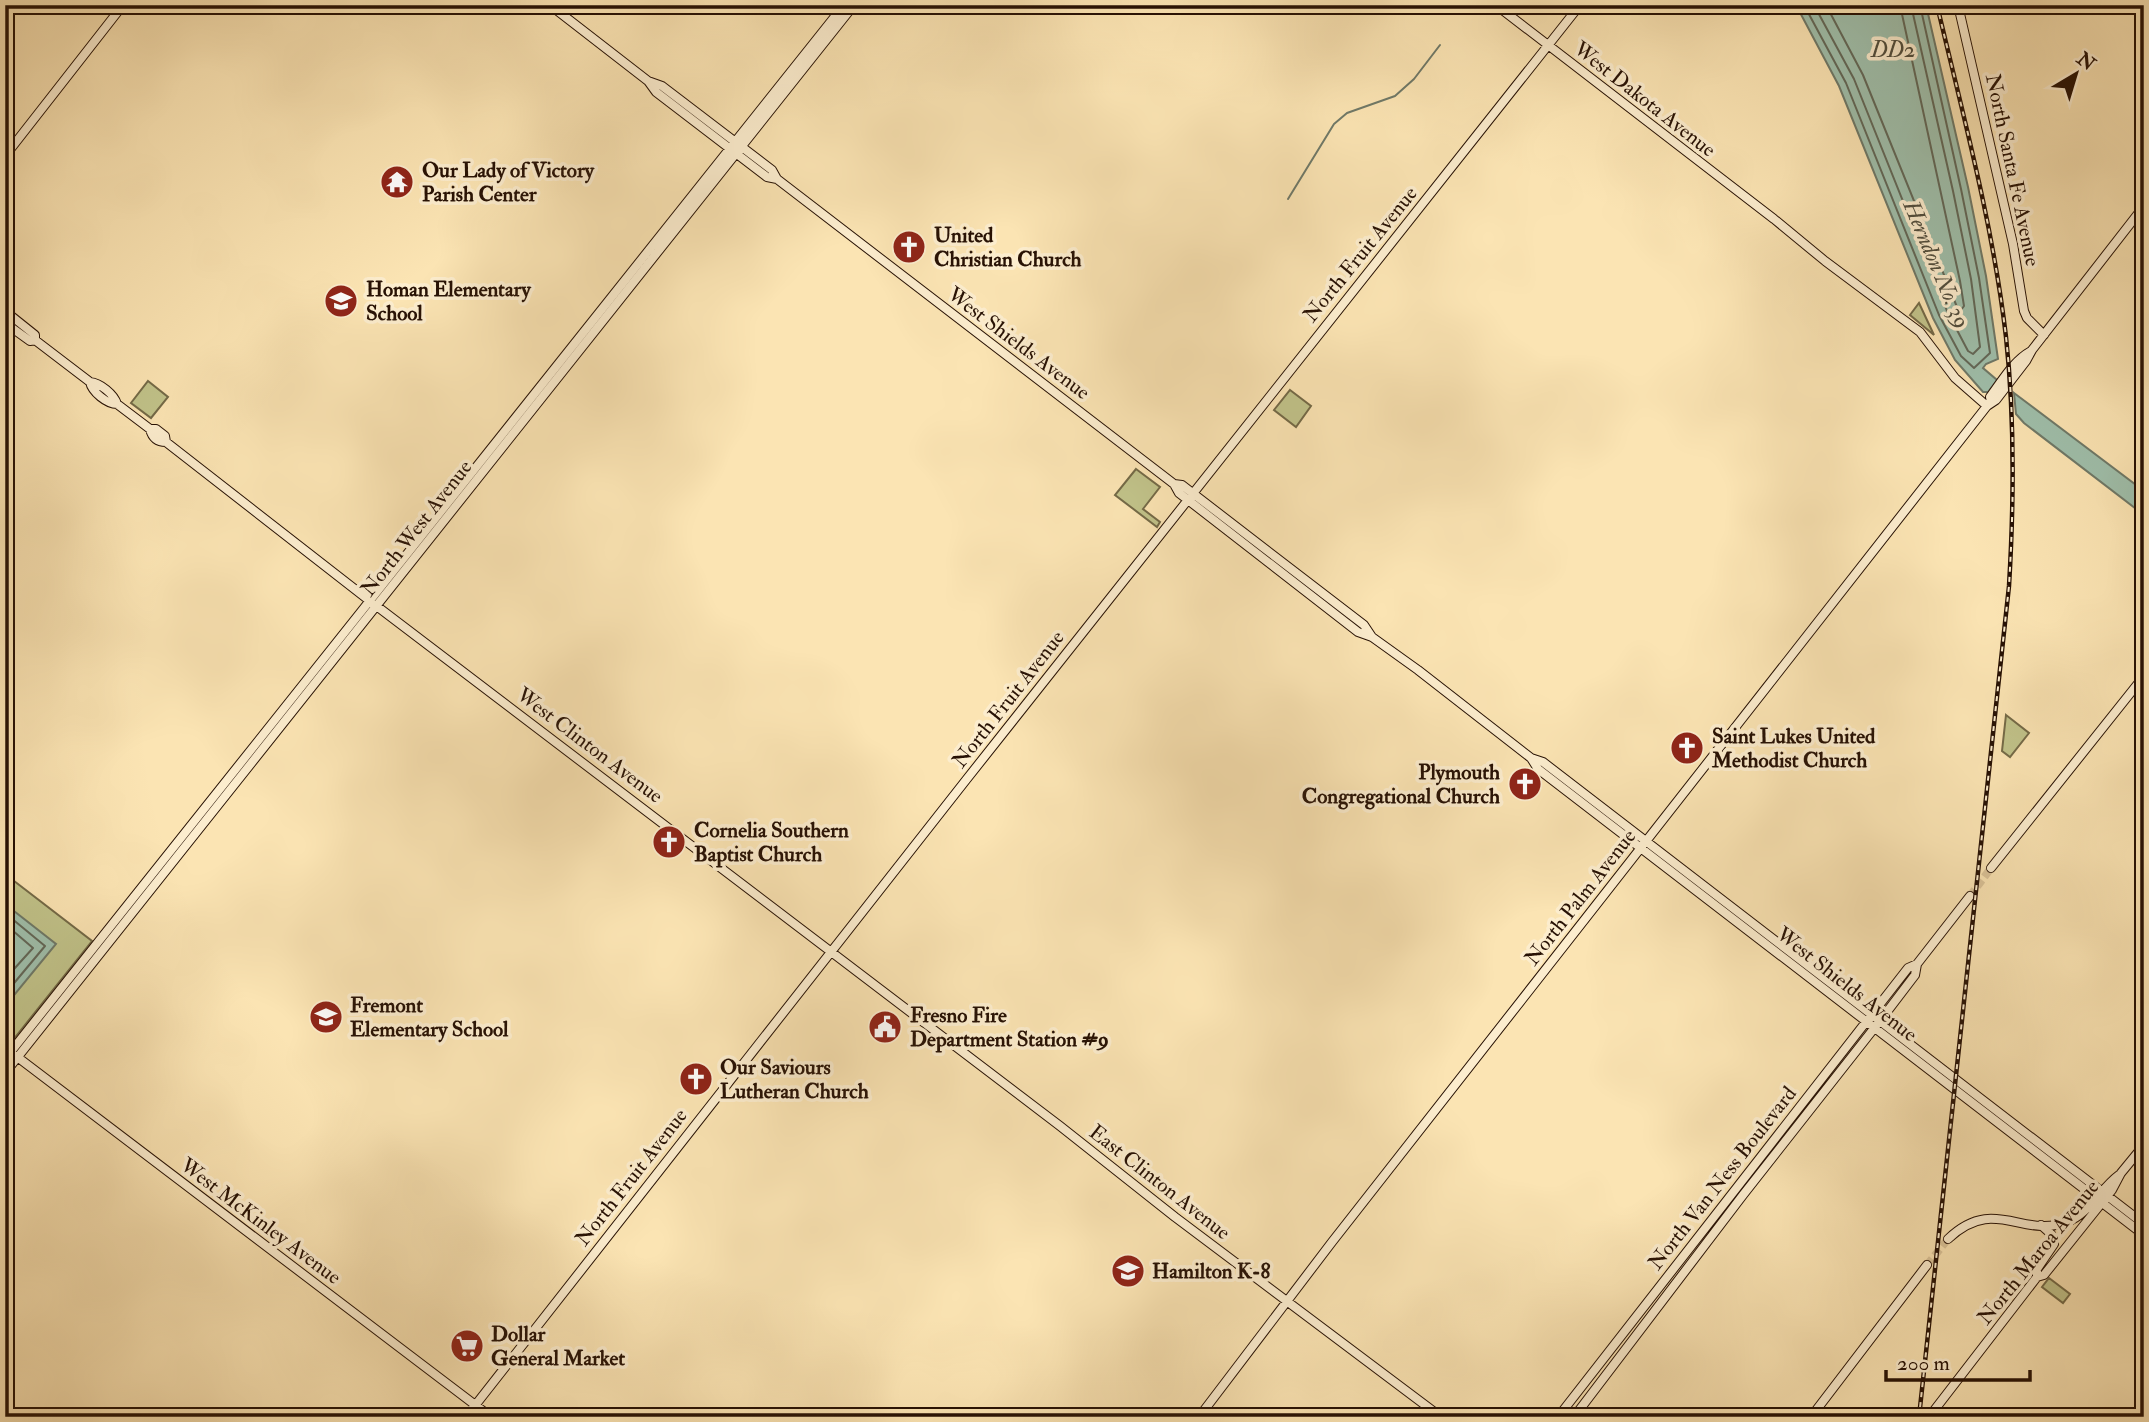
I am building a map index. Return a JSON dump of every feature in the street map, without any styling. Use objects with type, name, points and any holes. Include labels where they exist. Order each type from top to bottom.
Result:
[{"type":"main road","points":[[5,156],[9,146],[123,5]]},
{"type":"main road","name":"West Shields Avenue","points":[[550,5],[648,81],[662,86],[740,150],[767,177],[777,180],[1174,484],[1182,485],[1190,497],[1244,544],[1358,632],[1373,637]]},
{"type":"main road","name":"North West Avenue","points":[[374,604],[732,144],[844,5]]},
{"type":"main road","name":"North West Avenue","points":[[5,1073],[11,1056],[854,5]]},
{"type":"main road","name":"West Dakota Avenue","points":[[1496,5],[1920,332],[1955,378],[1991,401]]},
{"type":"main road","name":"North Fruit Avenue","points":[[466,1417],[1580,5]]},
{"type":"main road","name":"North Santa Fe Avenue","points":[[1958,5],[2013,244],[2024,311],[2026,318],[2044,335]]},
{"type":"main road","name":"North Palm Avenue","points":[[1199,1417],[1643,844],[2003,386],[2021,356],[2032,350],[2144,206]]},
{"type":"main road","name":"West Clinton Avenue","points":[[5,311],[35,335],[35,340]]},
{"type":"main road","name":"West Clinton Avenue","points":[[5,323],[30,341],[35,340],[89,382],[96,383],[115,398],[117,404],[150,429],[151,435],[160,442],[166,442],[374,604],[1060,1126]]},
{"type":"main road","name":"West Shields Avenue","points":[[1190,497],[1279,559],[1364,625],[1373,637],[1531,758],[1538,769],[1643,844],[2101,1197],[2144,1235]]},
{"type":"main road","points":[[1244,544],[1250,543],[1269,556],[1279,559]]},
{"type":"main road","points":[[1992,868],[2144,677]]},
{"type":"main road","name":"North Van Ness Boulevard","points":[[1574,1417],[1877,1025],[1915,975],[1917,964],[1970,896]]},
{"type":"main road","name":"North Van Ness Boulevard","points":[[1558,1417],[1908,968],[1917,964]]},
{"type":"main road","name":"West McKinley Avenue","points":[[11,1056],[491,1417]]},
{"type":"main road","name":"East Clinton Avenue","points":[[1060,1126],[1441,1417]]},
{"type":"main road","name":"North Maroa Avenue","points":[[1928,1417],[2037,1277],[2044,1275],[2101,1197],[2144,1145]]},
{"type":"main road","points":[[1948,1239],[1963,1227],[1986,1218],[2040,1225],[2058,1224],[2071,1220],[2101,1197]]},
{"type":"main road","name":"West Shields Avenue","points":[[2101,1197],[2144,1224]]},
{"type":"main road","points":[[2037,1277],[2037,1269],[2054,1244],[2051,1234],[2040,1225]]},
{"type":"main road","points":[[1811,1417],[1927,1265]]},
{"type":"green space","points":[[1919,303],[1934,335],[1910,315]]},
{"type":"green space","points":[[148,381],[168,397],[151,418],[131,403]]},
{"type":"green space","points":[[1290,390],[1311,406],[1296,427],[1274,410]]},
{"type":"green space","points":[[1136,469],[1160,487],[1143,509],[1160,522],[1157,527],[1115,495]]},
{"type":"green space","points":[[2006,715],[2029,733],[2010,757],[2002,751]]},
{"type":"green space","points":[[5,874],[92,941],[13,1040],[8,1041],[5,1038]]},
{"type":"green space","points":[[2049,1278],[2070,1294],[2063,1303],[2042,1287]]},
{"type":"water","name":"DD2","points":[[1796,5],[1926,5],[1986,276],[1998,359],[1983,368],[1997,380],[1988,392],[1983,392],[1955,360],[1933,318],[1839,86]]},
{"type":"water","points":[[2014,393],[2144,491],[2144,515],[2024,423],[2016,414]]},
{"type":"water","points":[[5,904],[56,944],[6,1005],[5,1004]]},
{"type":"waterway","points":[[1288,199],[1334,124],[1347,113],[1395,96],[1414,79],[1440,45]]},
{"type":"tunnel","points":[[1970,896],[1991,868]]},
{"type":"tunnel","points":[[1927,1265],[1948,1239]]},
{"type":"railway","points":[[1919,1417],[2009,586],[2013,492],[2011,399],[2000,295],[1976,170],[1937,5]]},
{"type":"place","name":"Our Lady of Victory Parish Center","points":[[397,182]]},
{"type":"place","name":"United Christian Church","points":[[909,247]]},
{"type":"place","name":"Homan Elementary School","points":[[341,301]]},
{"type":"place","name":"Saint Lukes United Methodist Church","points":[[1687,748]]},
{"type":"place","name":"Plymouth Congregational Church","points":[[1525,784]]},
{"type":"place","name":"Cornelia Southern Baptist Church","points":[[669,842]]},
{"type":"place","name":"Fremont Elementary School","points":[[326,1017]]},
{"type":"place","name":"Fresno Fire Department Station #9","points":[[885,1027]]},
{"type":"place","name":"Our Saviours Lutheran Church","points":[[696,1079]]},
{"type":"place","name":"Hamilton K-8","points":[[1128,1271]]},
{"type":"place","name":"Dollar General Market","points":[[467,1346]]},
{"type":"water label","name":"Herndon No. 39","points":[[1937,264]]}]
